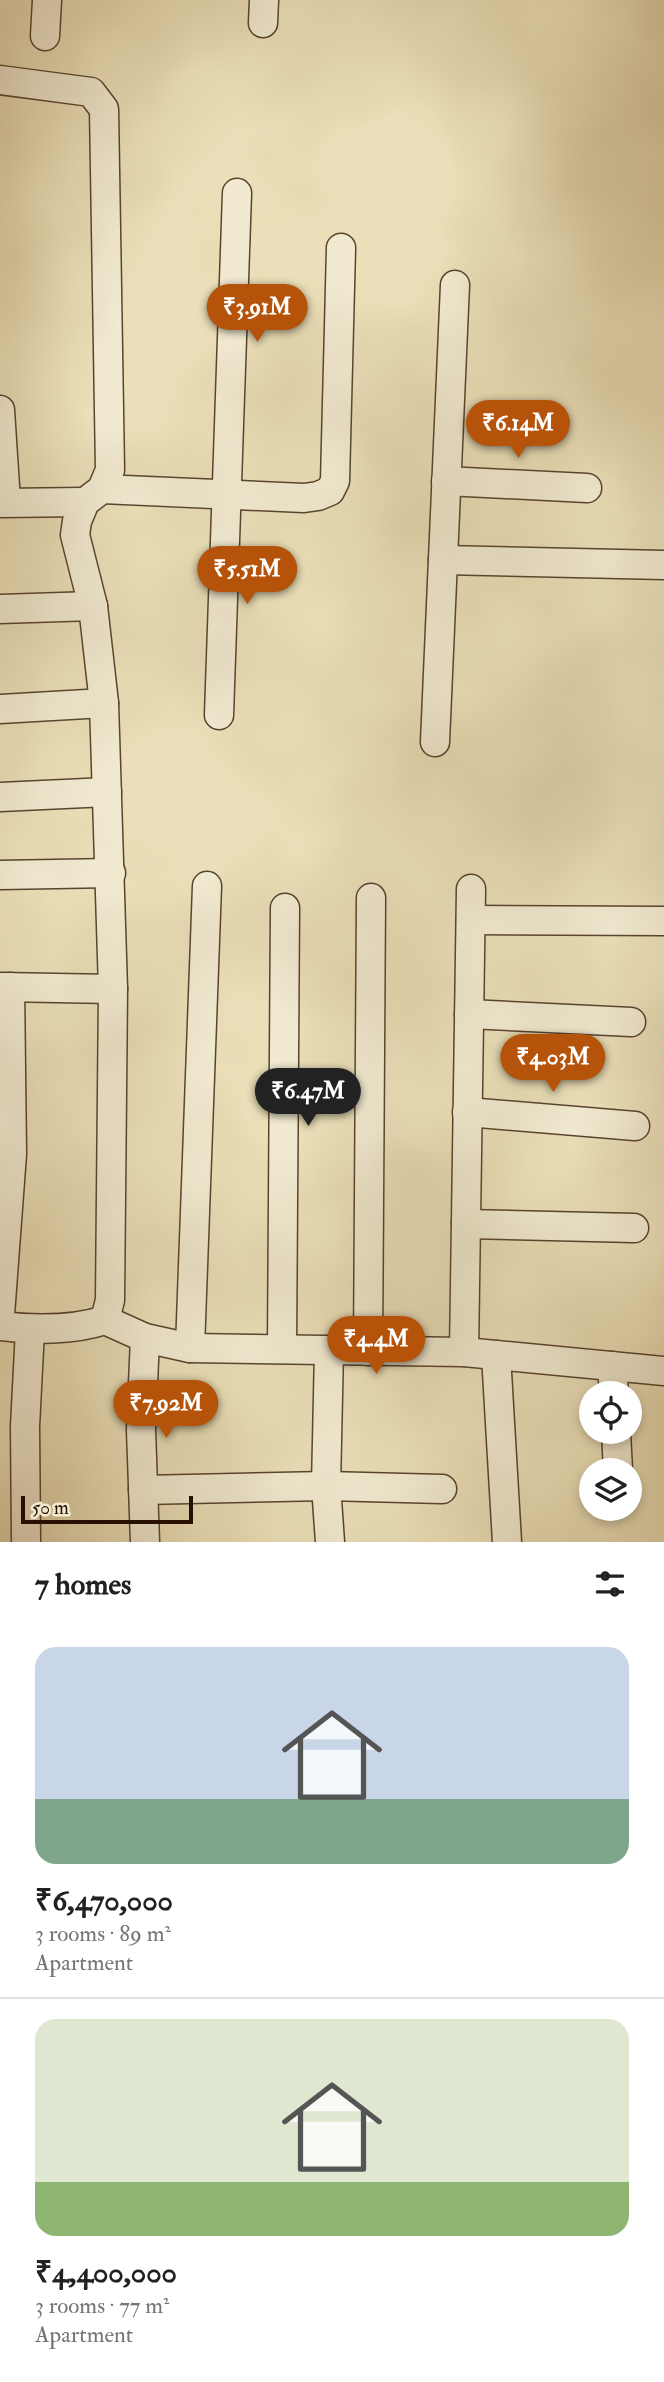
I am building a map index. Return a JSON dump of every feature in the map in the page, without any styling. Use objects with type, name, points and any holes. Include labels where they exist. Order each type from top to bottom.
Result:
[{"type":"street","points":[[45,36],[47,0]]},
{"type":"street","points":[[0,80],[92,92],[104,109],[110,470],[77,521],[75,535],[93,606],[104,704],[111,873],[113,989],[110,1300],[105,1320]]},
{"type":"street","points":[[219,715],[237,193]]},
{"type":"street","points":[[0,410],[3,503],[93,496],[227,494],[303,498],[330,491],[334,481],[341,248]]},
{"type":"street","points":[[435,742],[455,285]]},
{"type":"street","points":[[446,481],[587,488]]},
{"type":"street","points":[[443,560],[664,565]]},
{"type":"street","points":[[0,608],[93,606]]},
{"type":"street","points":[[0,709],[104,704]]},
{"type":"street","points":[[0,797],[107,792]]},
{"type":"street","points":[[0,875],[111,873]]},
{"type":"street","points":[[190,1348],[207,886]]},
{"type":"street","points":[[464,1352],[471,888]]},
{"type":"street","points":[[368,1351],[371,898]]},
{"type":"street","points":[[282,1348],[285,908]]},
{"type":"street","points":[[471,919],[664,921]]},
{"type":"street","points":[[0,1315],[12,1154],[6,1104],[5,987],[113,989]]},
{"type":"street","points":[[469,1014],[631,1022]]},
{"type":"street","points":[[467,1112],[635,1126]]},
{"type":"street","points":[[466,1224],[634,1228]]},
{"type":"street","points":[[0,1326],[30,1329],[85,1326],[105,1320],[145,1338],[190,1348],[464,1352],[496,1355],[613,1380],[664,1371]]},
{"type":"street","points":[[26,1542],[25,1426],[30,1329]]},
{"type":"street","points":[[145,1338],[141,1430],[145,1542]]},
{"type":"street","points":[[329,1350],[326,1486],[330,1542]]},
{"type":"street","points":[[496,1355],[507,1542]]},
{"type":"street","points":[[143,1490],[326,1486],[442,1489]]}]
